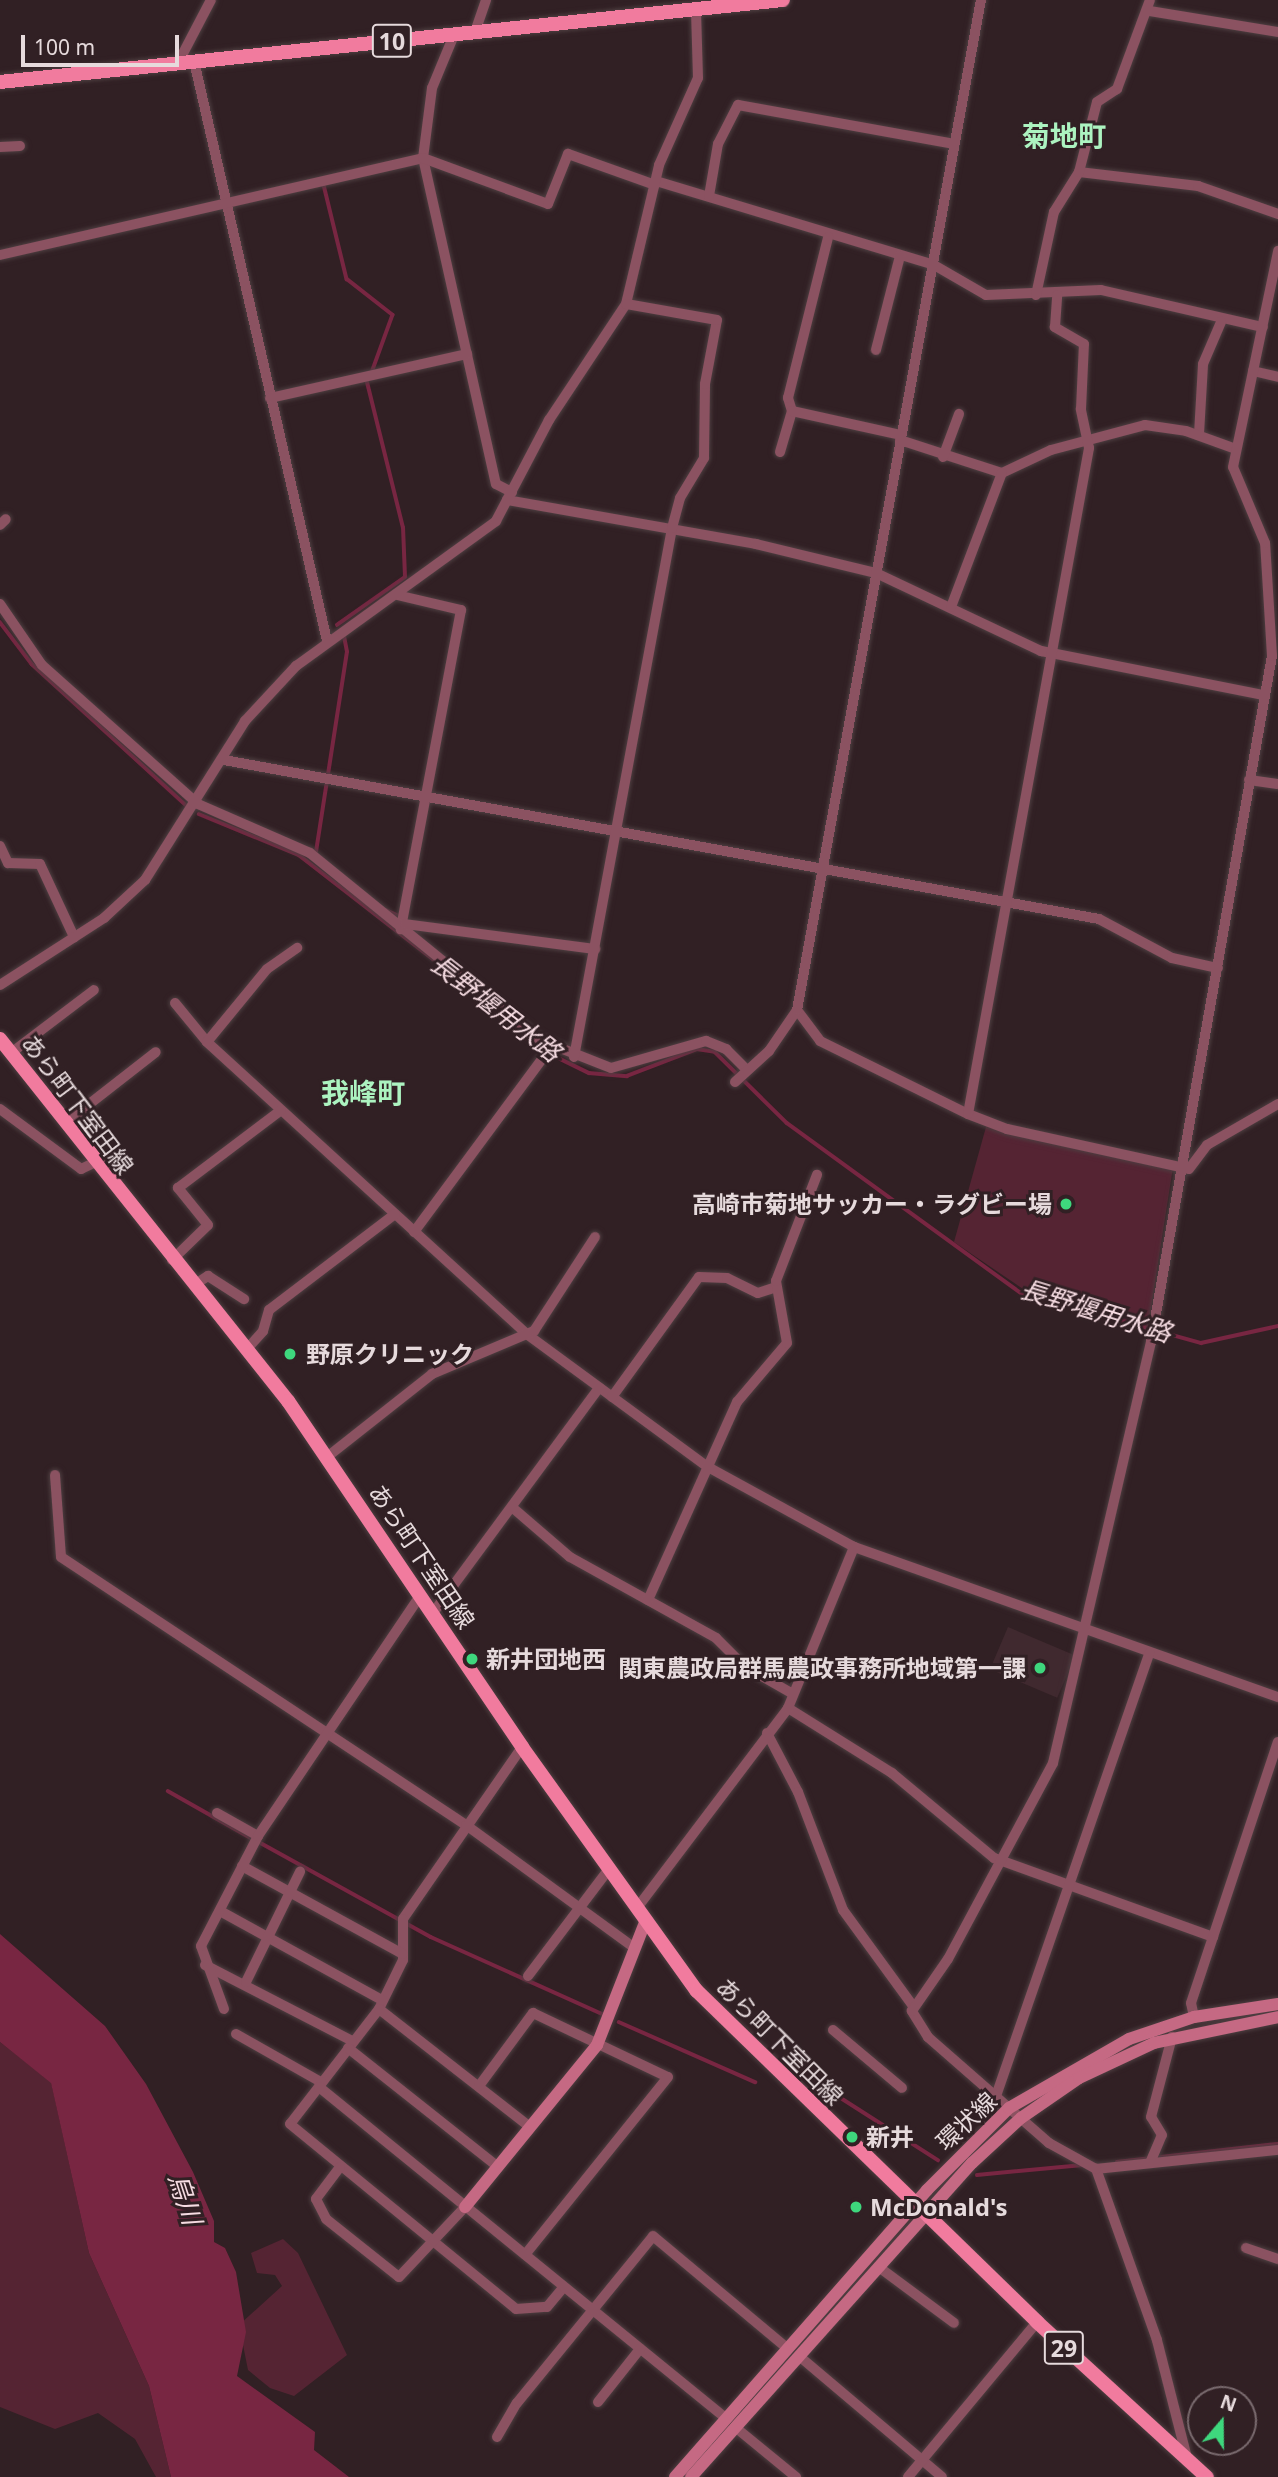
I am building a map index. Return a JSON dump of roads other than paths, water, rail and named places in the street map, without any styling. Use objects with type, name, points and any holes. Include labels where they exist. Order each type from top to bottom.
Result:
[{"type":"main road","name":"10","points":[[0,82],[783,0]]},
{"type":"main road","name":"あら町下室田線","points":[[0,1038],[94,1163],[247,1349],[327,1457],[522,1747],[641,1914],[732,2031],[925,2214]]},
{"type":"main road","name":"29","points":[[925,2214],[1037,2322],[1207,2477]]},
{"type":"street","points":[[178,63],[211,0]]},
{"type":"street","points":[[475,32],[486,0]]},
{"type":"street","points":[[0,604],[42,666],[198,804],[310,853],[475,981],[525,1029],[574,1058],[622,1067],[706,1041],[726,1049],[741,1075],[769,1051],[797,1010],[981,0]]},
{"type":"street","points":[[1036,295],[1049,225],[1079,172],[1097,102],[1117,89],[1150,5],[1278,32]]},
{"type":"street","points":[[0,985],[74,937],[145,880],[198,804],[254,710],[327,641],[478,540],[509,496],[549,420],[626,304],[655,183],[698,78],[696,10]]},
{"type":"street","points":[[454,35],[432,88],[424,158],[496,484],[509,496],[672,528],[876,573],[1052,654],[1263,695]]},
{"type":"street","points":[[194,61],[327,641]]},
{"type":"street","points":[[709,196],[718,144],[738,105],[955,144]]},
{"type":"street","points":[[0,147],[20,146]]},
{"type":"street","points":[[0,255],[424,158],[548,204],[568,154],[655,183],[709,196],[828,237],[934,265],[986,295],[1057,295],[1101,290],[1221,322],[1263,327]]},
{"type":"street","points":[[1079,172],[1198,186],[1278,214]]},
{"type":"street","points":[[780,452],[792,411],[789,398],[828,237]]},
{"type":"street","points":[[913,2006],[948,1959],[1049,1775],[1153,1332],[1218,968],[1263,695],[1272,656],[1275,592],[1265,543],[1233,467],[1278,251]]},
{"type":"street","points":[[876,351],[900,256]]},
{"type":"street","points":[[968,1114],[1052,654],[1087,439],[1080,399],[1084,344],[1055,327],[1057,295]]},
{"type":"street","points":[[574,1058],[672,528],[680,498],[704,458],[705,384],[717,320],[626,304]]},
{"type":"street","points":[[1199,435],[1203,363],[1221,322]]},
{"type":"street","points":[[270,397],[467,354]]},
{"type":"street","points":[[1253,370],[1278,377]]},
{"type":"street","points":[[792,411],[901,438],[943,457],[1002,473],[1087,439],[1145,425],[1199,435],[1236,449]]},
{"type":"street","points":[[943,457],[959,414]]},
{"type":"street","points":[[951,607],[1002,473]]},
{"type":"street","points":[[397,595],[461,610],[403,926]]},
{"type":"street","points":[[224,760],[617,835],[1099,919],[1172,958],[1218,968]]},
{"type":"street","points":[[1249,780],[1278,784]]},
{"type":"street","points":[[0,846],[8,863],[40,864],[74,937]]},
{"type":"street","points":[[403,926],[595,949]]},
{"type":"street","points":[[207,1042],[267,969],[298,948]]},
{"type":"street","points":[[11,1053],[94,990]]},
{"type":"street","points":[[174,1003],[207,1042],[528,1335],[708,1466],[854,1547],[1278,1697]]},
{"type":"street","points":[[797,1010],[820,1041],[968,1114],[1007,1129],[1189,1169],[1208,1145],[1278,1104]]},
{"type":"street","points":[[65,1123],[156,1052]]},
{"type":"street","points":[[414,1231],[542,1059]]},
{"type":"street","points":[[0,1109],[81,1170],[94,1163]]},
{"type":"street","points":[[172,1260],[208,1225],[178,1188],[281,1110]]},
{"type":"street","points":[[648,1600],[737,1402],[787,1343],[776,1287],[817,1175]]},
{"type":"street","points":[[247,1349],[263,1331],[269,1310],[395,1214]]},
{"type":"street","points":[[327,1457],[432,1374],[528,1335],[595,1237]]},
{"type":"street","points":[[194,1285],[208,1276],[244,1299]]},
{"type":"street","points":[[612,1397],[699,1277],[727,1278],[758,1293],[776,1287]]},
{"type":"street","points":[[433,1613],[599,1388]]},
{"type":"street","points":[[55,1475],[61,1557],[466,1825],[633,1947]]},
{"type":"street","points":[[513,1508],[570,1557],[648,1600],[793,1695]]},
{"type":"street","points":[[340,2167],[316,2199],[326,2219],[399,2277],[465,2207],[597,2045],[633,1947],[641,1914],[767,1733],[788,1708],[854,1547]]},
{"type":"street","points":[[224,2009],[205,1965],[201,1946],[258,1836],[420,1596]]},
{"type":"street","points":[[996,2096],[1149,1653]]},
{"type":"street","points":[[788,1708],[892,1773],[1000,1861],[1213,1937]]},
{"type":"street","points":[[767,1733],[799,1792],[843,1910],[913,2006],[928,2037],[1021,2118],[1096,2169],[1157,2340],[1188,2462]]},
{"type":"street","points":[[1195,2017],[1191,2003],[1278,1742]]},
{"type":"street","points":[[522,1747],[403,1919],[403,1954],[380,2004],[291,2128],[516,2309],[547,2307],[564,2287]]},
{"type":"street","points":[[217,1813],[258,1836]]},
{"type":"street","points":[[242,1866],[403,1954]]},
{"type":"street","points":[[527,1976],[609,1869]]},
{"type":"street","points":[[246,1982],[300,1872]]},
{"type":"street","points":[[220,1911],[380,2004],[530,2127]]},
{"type":"street","points":[[205,1965],[246,1982],[350,2044],[498,2166]]},
{"type":"street","name":"環状線","points":[[675,2477],[731,2423],[794,2353],[915,2203],[1009,2108],[1101,2052],[1195,2017],[1278,2004]]},
{"type":"street","points":[[480,2086],[533,2014],[668,2077],[525,2255]]},
{"type":"street","name":"環状線","points":[[794,2353],[880,2268],[925,2214],[1021,2118],[1096,2069],[1172,2037],[1278,2017]]},
{"type":"street","points":[[833,2030],[902,2088]]},
{"type":"street","points":[[236,2034],[320,2085],[796,2477]]},
{"type":"street","points":[[1150,2163],[1162,2135],[1151,2117],[1172,2037]]},
{"type":"street","points":[[1096,2169],[1278,2150]]},
{"type":"street","points":[[497,2437],[592,2309],[653,2236],[942,2477]]},
{"type":"street","points":[[1246,2248],[1278,2259]]},
{"type":"street","points":[[880,2268],[954,2323]]},
{"type":"street","points":[[908,2477],[1037,2322]]},
{"type":"street","points":[[598,2402],[640,2348]]},
{"type":"street","name":"環状線","points":[[691,2477],[731,2423]]},
{"type":"water","name":"烏川","points":[[0,1934],[105,2026],[146,2084],[193,2172],[214,2221],[214,2242],[225,2248],[236,2272],[246,2332],[237,2376],[315,2432],[314,2450],[349,2477],[171,2477],[149,2386],[89,2253],[51,2083],[0,2042]]},
{"type":"waterway","points":[[324,185],[347,279],[393,315],[373,370]]},
{"type":"waterway","points":[[337,625],[405,577],[403,528],[367,382]]},
{"type":"waterway","name":"長野堰用水路","points":[[0,622],[32,664],[187,806]]},
{"type":"waterway","points":[[316,852],[347,652],[344,636]]},
{"type":"waterway","name":"長野堰用水路","points":[[199,814],[299,855],[433,959]]},
{"type":"waterway","points":[[386,910],[399,916]]},
{"type":"waterway","name":"長野堰用水路","points":[[477,994],[536,1047],[589,1073],[627,1076],[697,1049],[715,1052],[787,1123],[1021,1293],[1201,1343],[1278,1326]]},
{"type":"waterway","points":[[168,1791],[251,1838]]},
{"type":"waterway","points":[[259,1842],[431,1937],[602,2014]]},
{"type":"waterway","points":[[619,2022],[755,2082]]},
{"type":"waterway","points":[[816,2082],[938,2160]]},
{"type":"waterway","points":[[1117,2162],[1278,2144]]},
{"type":"waterway","points":[[977,2175],[1083,2165]]},
{"type":"place","name":"高崎市菊地サッカー・ラグビー場","points":[[1066,1204]]},
{"type":"place","name":"野原クリニック","points":[[290,1354]]},
{"type":"place","name":"新井団地西","points":[[472,1659]]},
{"type":"place","name":"関東農政局群馬農政事務所地域第一課","points":[[1040,1668]]},
{"type":"place","name":"新井","points":[[852,2137]]},
{"type":"place","name":"McDonald's","points":[[856,2207]]},
{"type":"district","name":"菊地町","points":[[1064,135]]},
{"type":"district","name":"我峰町","points":[[363,1092]]}]
